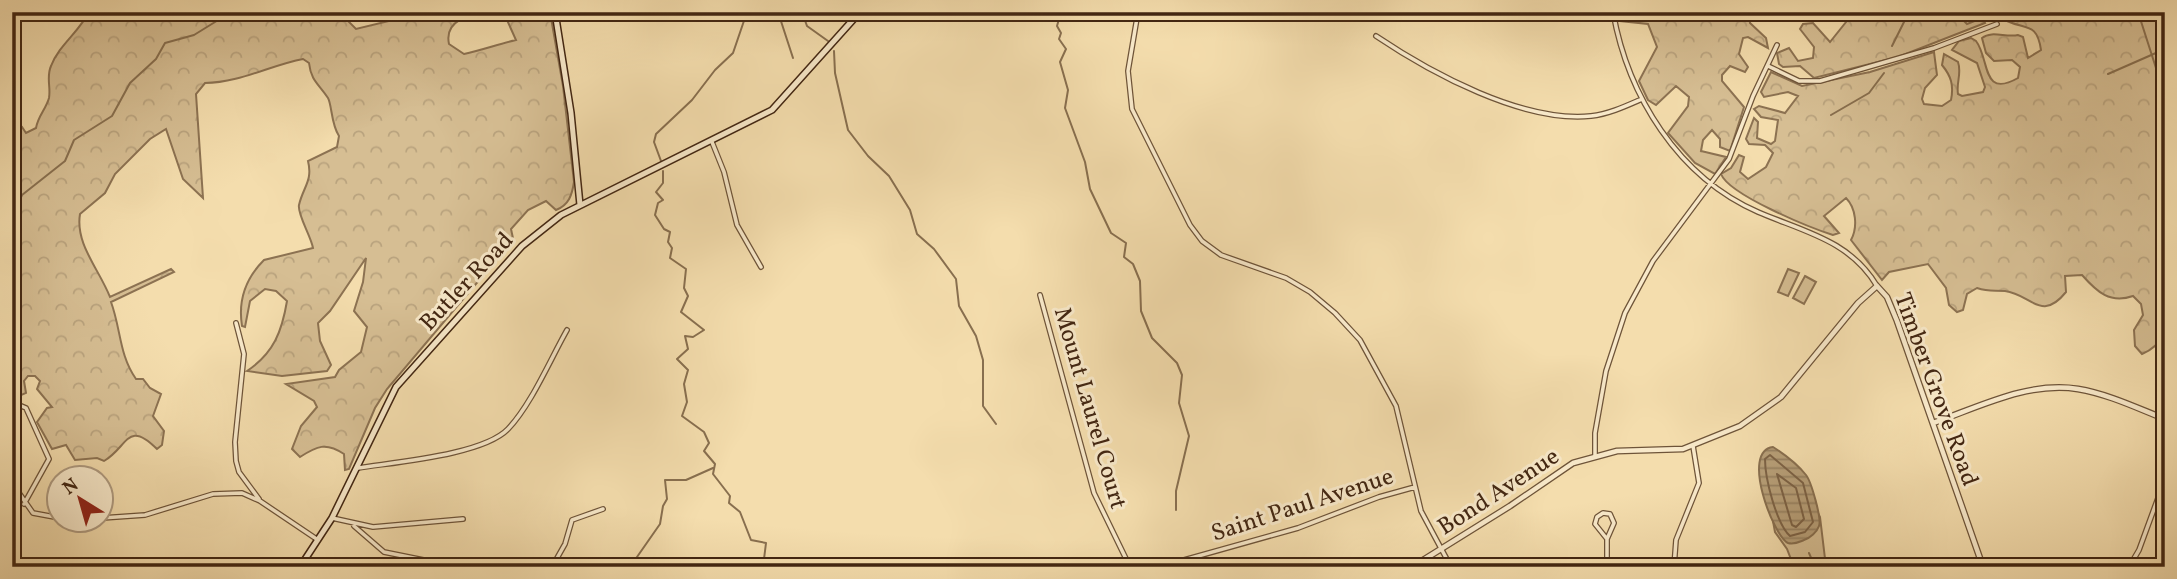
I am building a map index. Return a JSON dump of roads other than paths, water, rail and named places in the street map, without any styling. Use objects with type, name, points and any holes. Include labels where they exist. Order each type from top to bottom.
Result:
[{"type":"main road","points":[[555,12],[571,113],[580,205]]},
{"type":"main road","name":"Butler Road","points":[[300,567],[332,518],[387,400],[412,365],[522,246],[551,222],[580,205],[712,142],[778,105],[860,12]]},
{"type":"street","points":[[1138,12],[1128,71],[1132,109],[1190,225],[1202,241],[1221,255],[1296,284],[1322,301],[1349,327],[1369,355],[1396,406],[1424,519],[1451,567]]},
{"type":"street","name":"Timber Grove Road","points":[[1613,12],[1642,99],[1674,148],[1712,184],[1752,209],[1830,241],[1861,264],[1889,301],[1983,567]]},
{"type":"street","points":[[1768,66],[1799,81],[1820,81],[1934,48],[1997,24]]},
{"type":"street","points":[[1376,36],[1430,71],[1463,87],[1549,114],[1601,114],[1642,99]]},
{"type":"street","points":[[1595,455],[1595,433],[1606,371],[1625,313],[1653,261],[1729,159],[1777,45]]},
{"type":"street","points":[[712,142],[721,163],[737,225],[761,267]]},
{"type":"street","name":"Bond Avenue","points":[[1412,567],[1523,498],[1555,473],[1595,455],[1693,446],[1732,430],[1774,403],[1858,303],[1877,286]]},
{"type":"street","name":"Mount Laurel Court","points":[[1040,295],[1094,493],[1130,567]]},
{"type":"street","points":[[236,323],[244,354],[234,442],[236,461],[239,472],[260,501]]},
{"type":"street","points":[[356,469],[469,448],[500,436],[514,421],[567,330]]},
{"type":"street","points":[[1933,423],[2021,393],[2057,388],[2091,392],[2165,419]]},
{"type":"street","points":[[12,402],[26,408],[49,459],[45,471],[24,504]]},
{"type":"street","points":[[1674,567],[1676,540],[1699,483],[1693,446]]},
{"type":"street","points":[[2129,567],[2139,550],[2165,480]]},
{"type":"street","points":[[12,483],[24,504],[33,513],[46,515]]},
{"type":"street","name":"Saint Paul Avenue","points":[[1160,567],[1297,528],[1393,492],[1415,487]]},
{"type":"street","points":[[116,517],[145,515],[221,492],[242,493],[260,501],[318,540]]},
{"type":"street","points":[[552,567],[565,544],[572,520],[603,509]]},
{"type":"street","points":[[1606,567],[1607,539],[1614,523],[1605,513],[1597,517],[1595,524],[1607,539]]},
{"type":"street","points":[[332,518],[353,525],[373,527],[463,519]]},
{"type":"street","points":[[353,525],[384,552],[458,567]]},
{"type":"street","points":[[1532,567],[1542,567]]},
{"type":"water","points":[[1773,447],[1806,475],[1818,508],[1820,522],[1815,533],[1792,544],[1782,537],[1775,526],[1763,494],[1759,463],[1764,452]]},
{"type":"waterway","points":[[12,217],[22,195],[65,161],[74,140],[112,116],[130,83],[156,59],[165,43],[194,35],[228,14],[244,12]]},
{"type":"waterway","points":[[661,161],[654,142],[656,134],[692,100],[715,70],[733,53],[747,12]]},
{"type":"waterway","points":[[778,12],[793,58]]},
{"type":"waterway","points":[[802,12],[807,26],[828,41]]},
{"type":"waterway","points":[[1061,12],[1057,26],[1061,33],[1059,39],[1066,49],[1060,62],[1068,90],[1065,108],[1085,162],[1090,189],[1111,233],[1126,243],[1124,257],[1133,264],[1140,281],[1141,311],[1152,338],[1177,363],[1182,375],[1179,403],[1189,436],[1176,491],[1176,510]]},
{"type":"waterway","points":[[1892,46],[1905,20],[1902,12]]},
{"type":"waterway","points":[[2108,74],[2165,49]]},
{"type":"waterway","points":[[834,51],[835,73],[848,130],[868,156],[889,176],[910,210],[917,234],[934,249],[956,279],[959,306],[976,336],[983,360],[983,406],[996,424]]},
{"type":"waterway","points":[[1831,115],[1869,93],[1884,73]]},
{"type":"waterway","points":[[663,171],[663,183],[656,192],[663,200],[658,203],[655,215],[664,229],[670,232],[670,258],[686,269],[684,288],[688,296],[681,312],[704,330],[693,337],[685,336],[688,349],[677,359],[688,370],[684,384],[687,402],[682,416],[704,432],[709,443],[704,451],[715,464],[713,474],[730,496],[729,503],[740,512],[751,540],[766,543],[763,567]]},
{"type":"waterway","points":[[630,567],[660,524],[667,499],[665,480],[686,480],[713,468]]},
{"type":"waterway","points":[[1809,553],[1815,567]]}]
